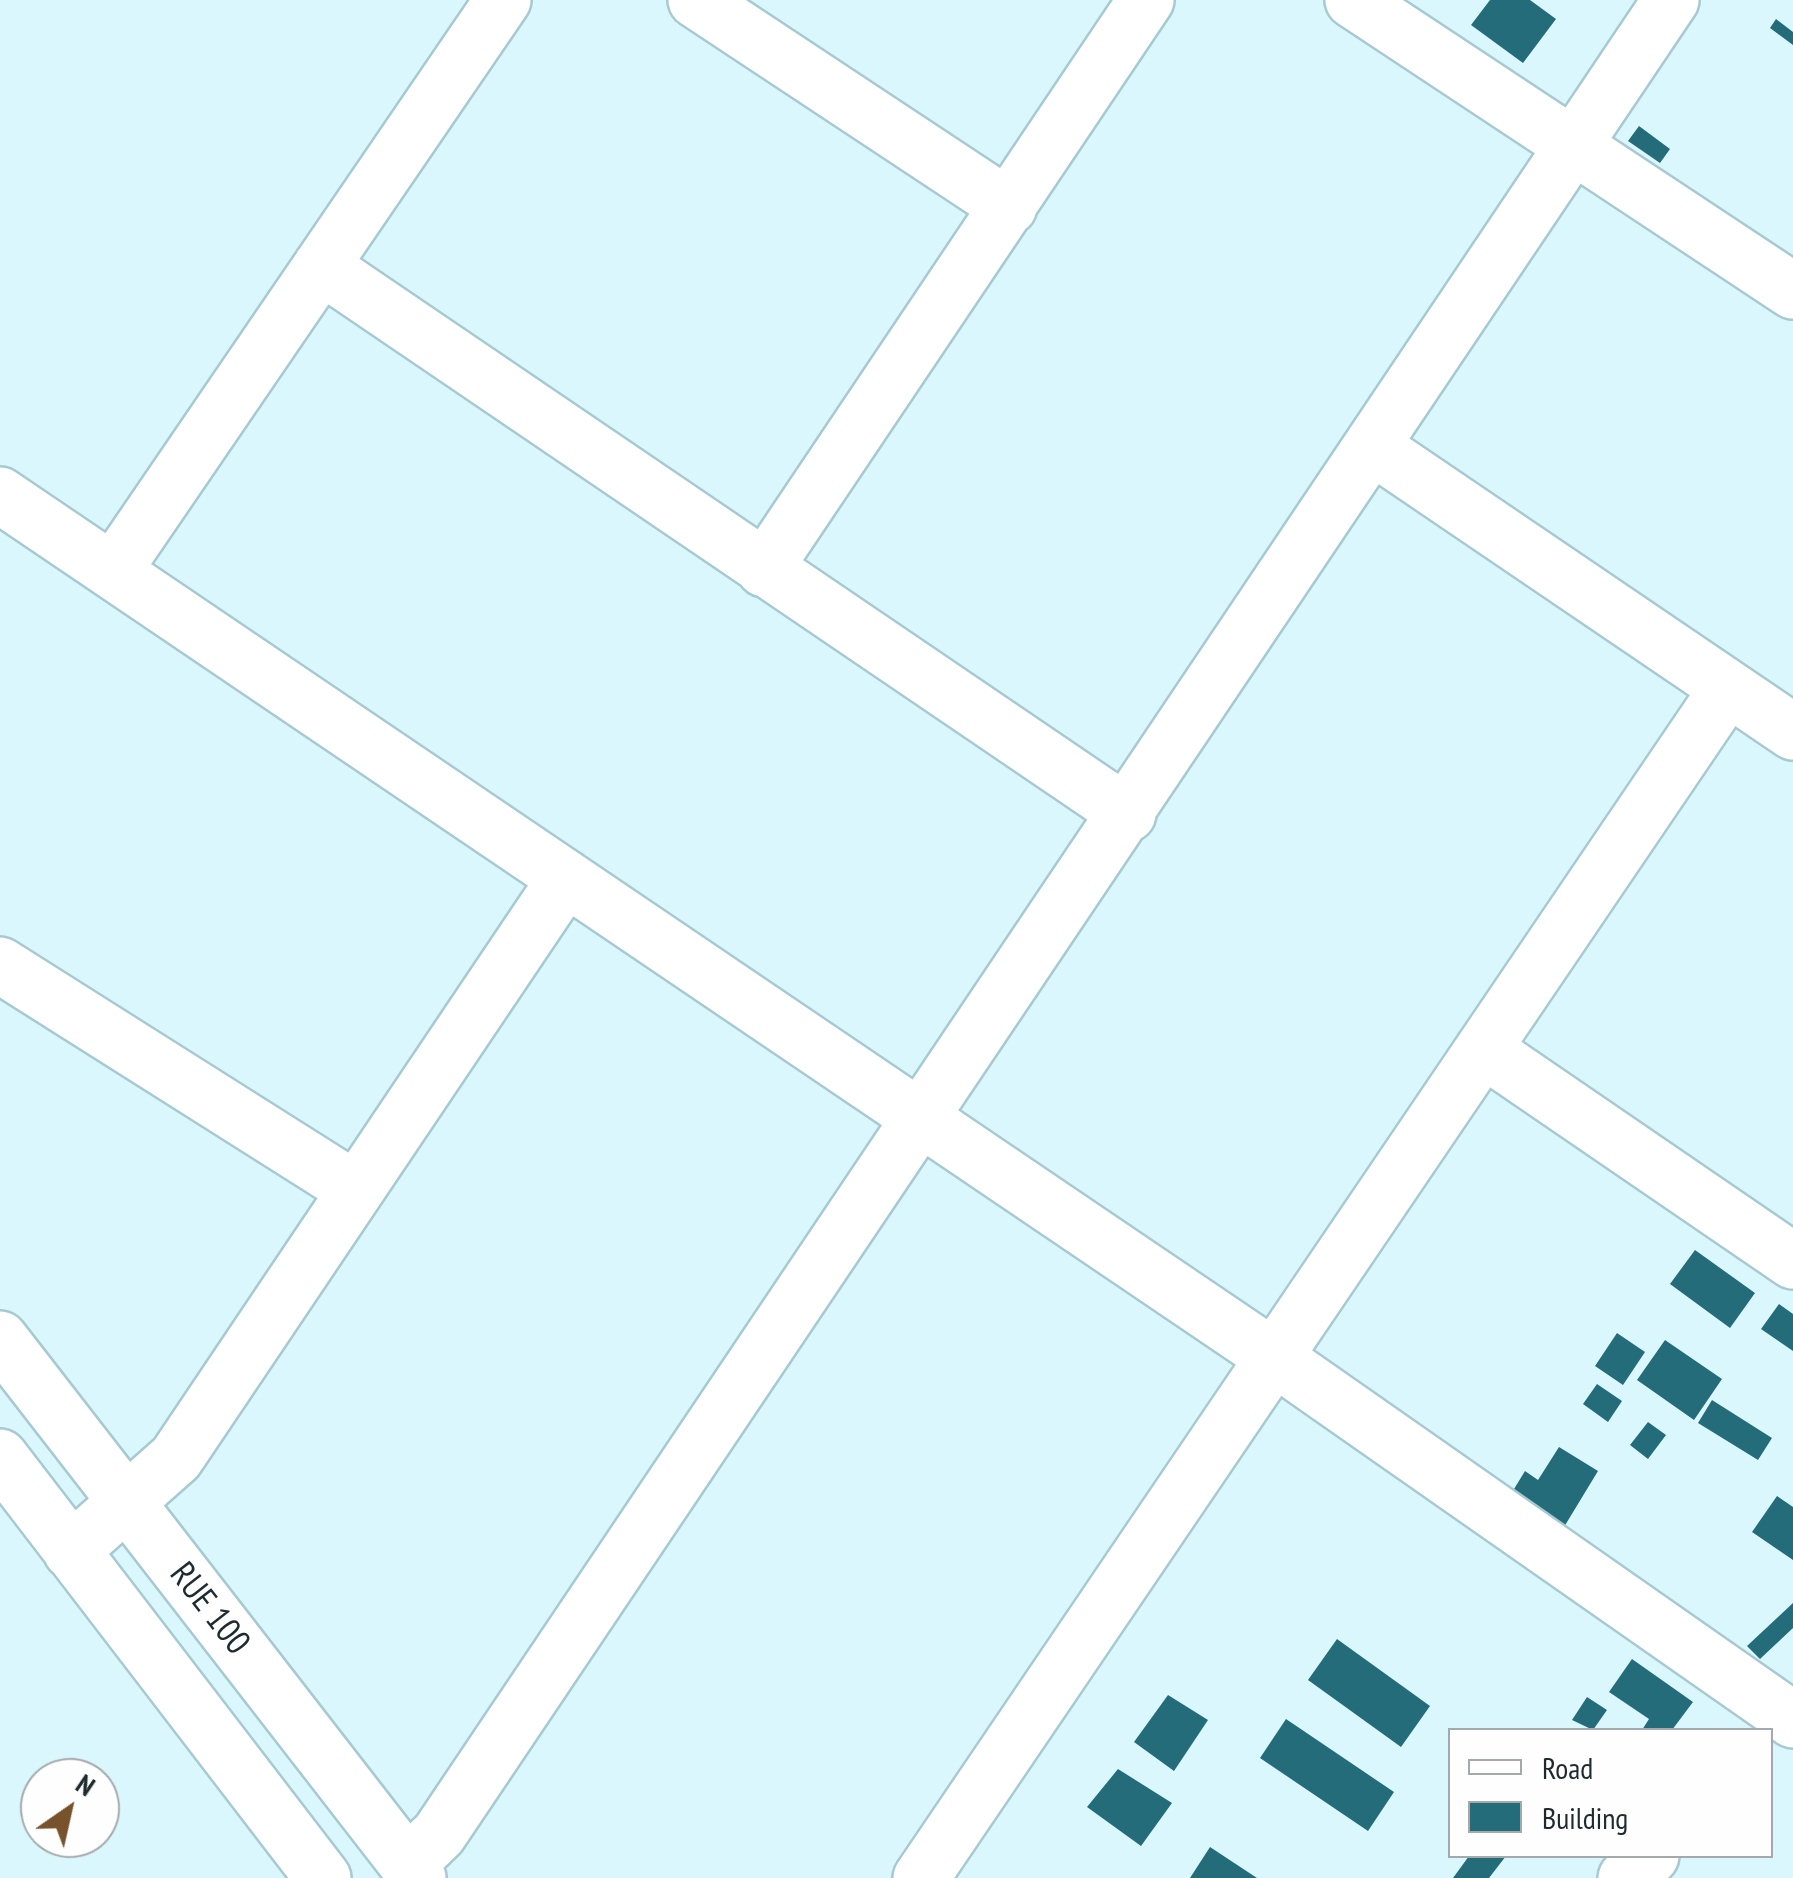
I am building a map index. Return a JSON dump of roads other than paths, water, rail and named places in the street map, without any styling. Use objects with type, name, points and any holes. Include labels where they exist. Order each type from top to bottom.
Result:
[{"type":"street","points":[[113,571],[503,0]]},
{"type":"street","points":[[696,0],[1010,207]]},
{"type":"street","points":[[764,569],[1146,0]]},
{"type":"street","points":[[1352,0],[1793,291]]},
{"type":"street","points":[[413,1871],[1128,814],[1671,0]]},
{"type":"street","points":[[321,266],[1128,814]]},
{"type":"street","points":[[1372,447],[1793,732]]},
{"type":"street","points":[[0,495],[1275,1358],[1793,1720]]},
{"type":"street","points":[[921,1878],[1728,688]]},
{"type":"street","points":[[71,1551],[176,1458],[566,878]]},
{"type":"street","points":[[0,965],[356,1190]]},
{"type":"street","points":[[1483,1049],[1793,1261]]},
{"type":"street","name":"RUE 100","points":[[0,1339],[413,1871]]},
{"type":"street","points":[[80,1444],[8,1479],[71,1551],[323,1878]]},
{"type":"street","points":[[1773,1747],[1793,1730]]}]
